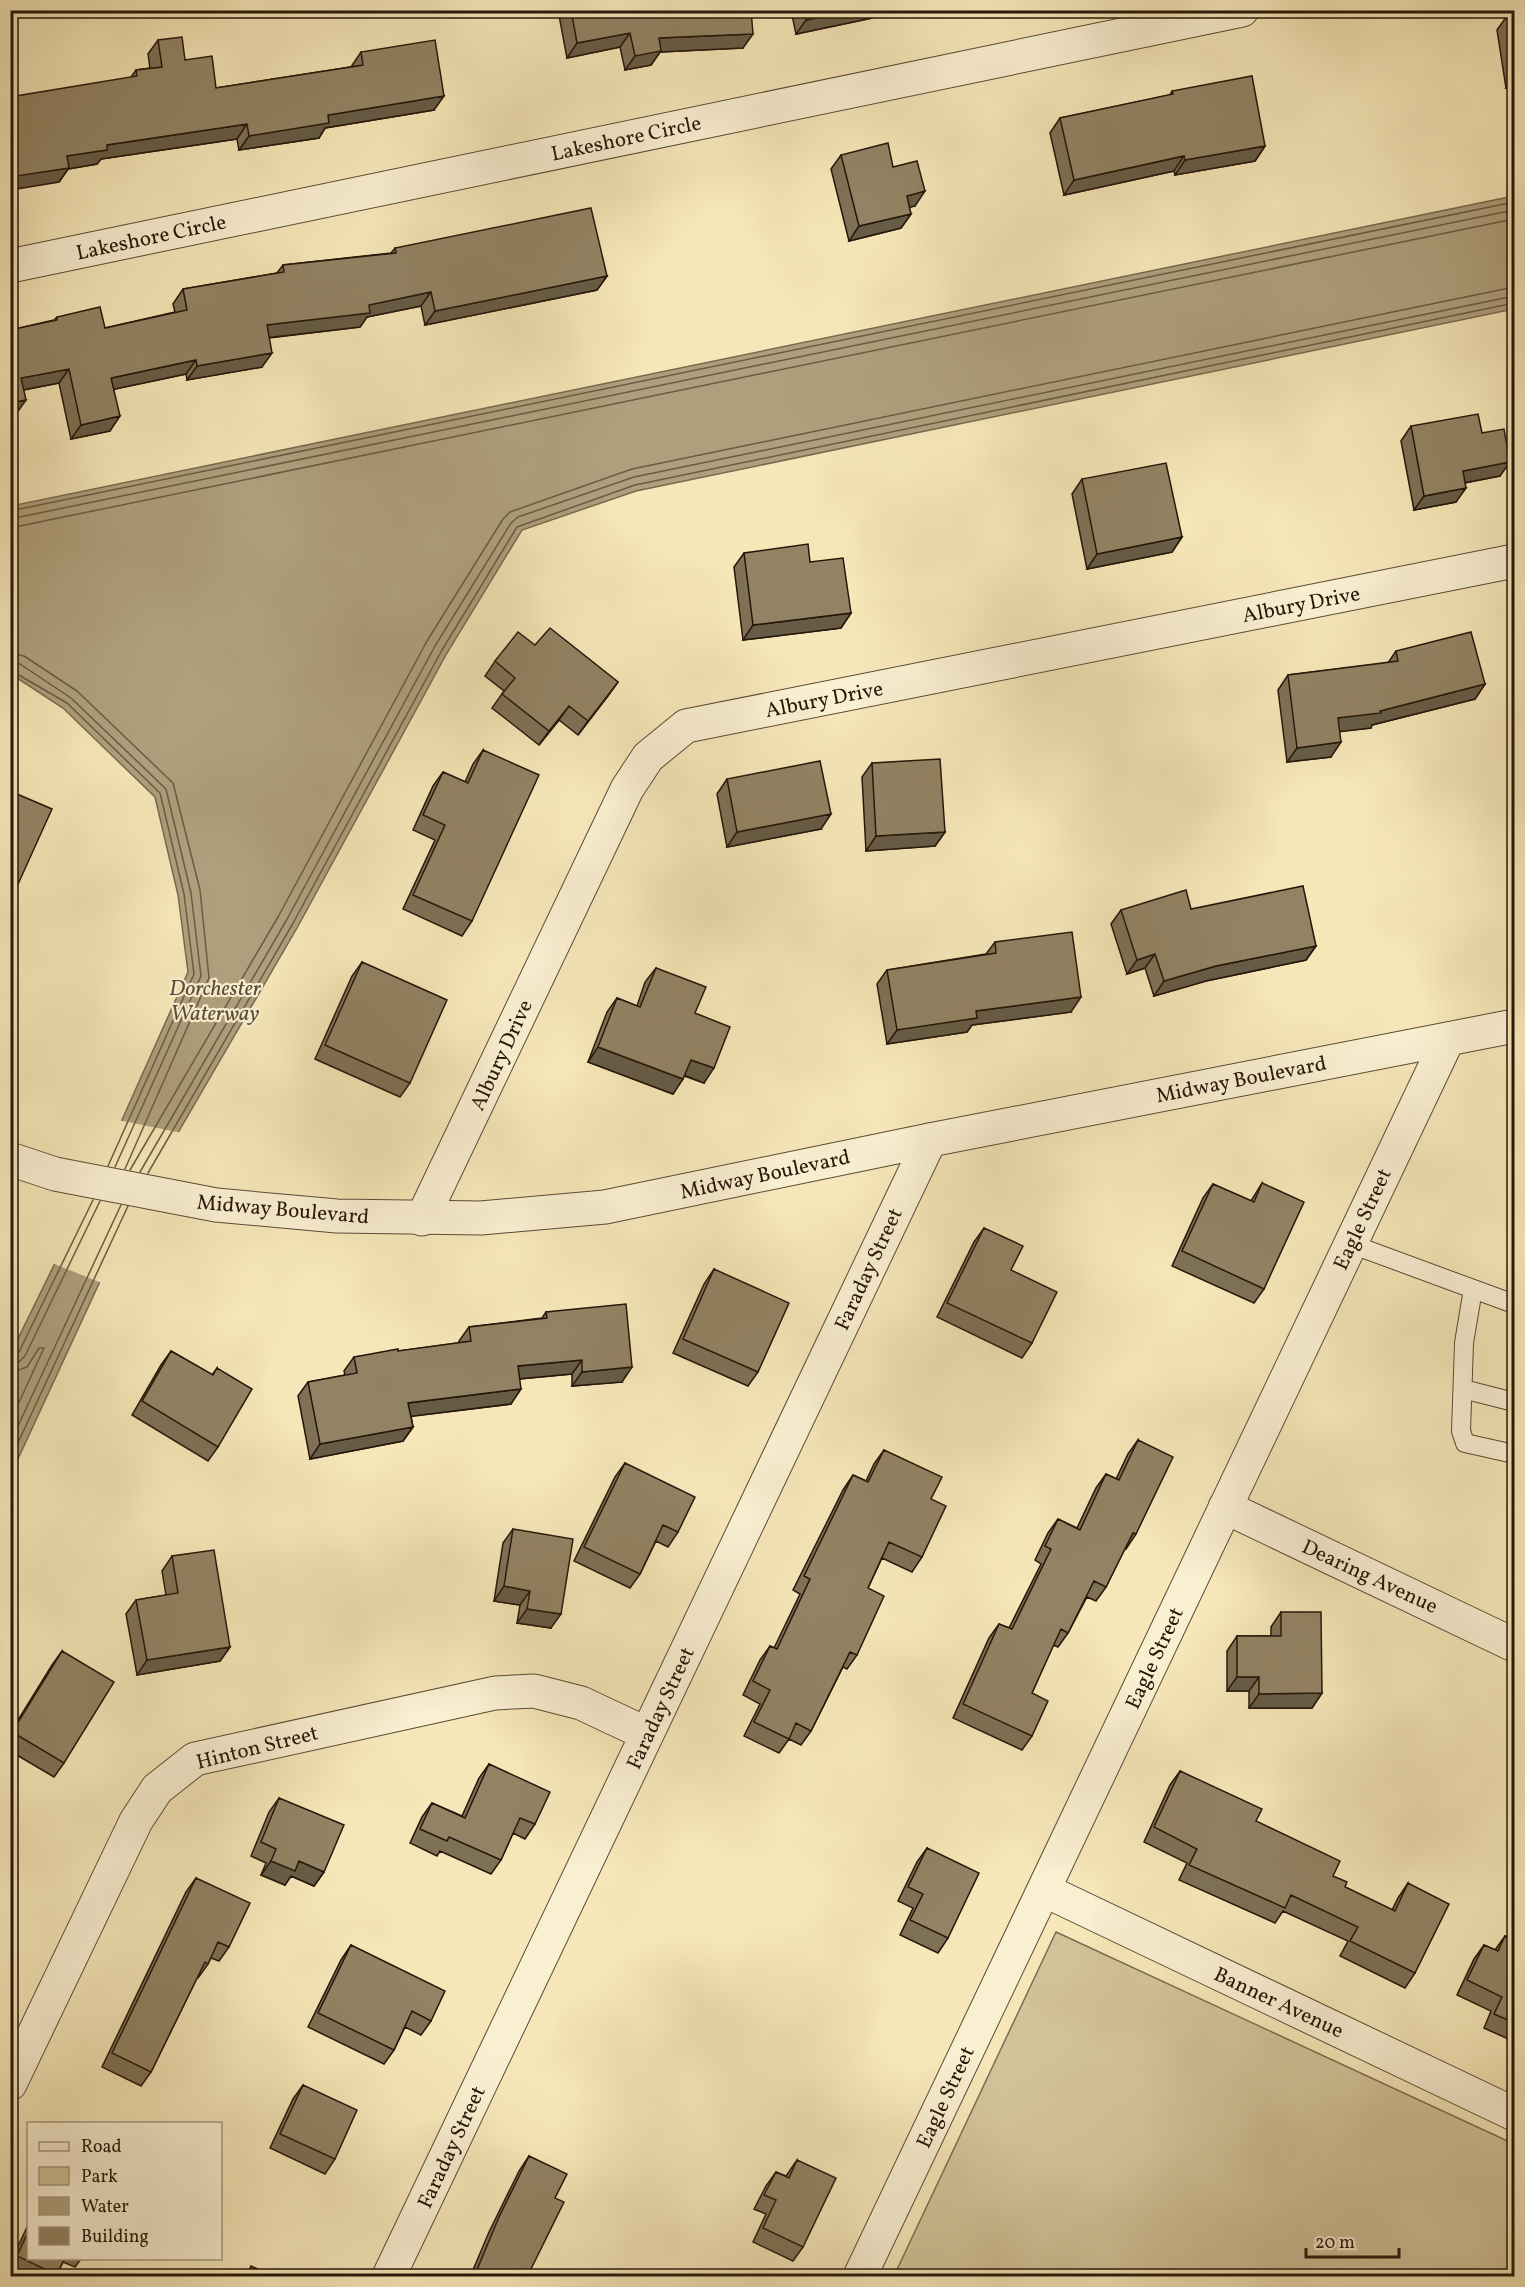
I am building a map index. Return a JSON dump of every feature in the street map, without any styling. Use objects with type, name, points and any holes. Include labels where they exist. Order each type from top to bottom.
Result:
[{"type":"street","name":"Lakeshore Circle","points":[[10,266],[1242,10]]},
{"type":"street","name":"Albury Drive","points":[[423,1219],[627,789],[648,757],[686,726],[1515,561]]},
{"type":"street","name":"Midway Boulevard","points":[[10,1159],[55,1174],[182,1200],[337,1216],[423,1219],[481,1218],[605,1207],[930,1140],[1515,1026]]},
{"type":"street","name":"Eagle Street","points":[[860,2277],[1448,1039]]},
{"type":"street","name":"Faraday Street","points":[[389,2277],[930,1140]]},
{"type":"street","name":"Dearing Avenue","points":[[1225,1507],[1515,1645]]},
{"type":"street","name":"Hinton Street","points":[[10,2084],[136,1821],[157,1790],[195,1759],[495,1693],[534,1690],[581,1703],[647,1734]]},
{"type":"street","name":"Banner Avenue","points":[[1044,1890],[1515,2114]]},
{"type":"lane","points":[[1350,1244],[1515,1304]]},
{"type":"lane","points":[[1473,1289],[1464,1343],[1461,1431],[1465,1443],[1515,1454]]},
{"type":"lane","points":[[1463,1389],[1515,1402]]},
{"type":"green space","points":[[1056,1932],[1514,2144],[1514,2276],[894,2276]]},
{"type":"water","name":"Dorchester Waterway","points":[[1514,196],[1514,309],[636,491],[522,530],[447,653],[297,928],[133,1210],[11,1474],[10,1355],[88,1196],[188,972],[178,895],[155,797],[63,708],[11,674],[11,506]]},
{"type":"pier","points":[[118,1120],[182,1133],[136,1211],[104,1284],[52,1263]]},
{"type":"building","points":[[571,10],[751,10],[753,34],[659,38],[661,51],[635,56],[630,33],[577,43]]},
{"type":"building","points":[[804,10],[850,10],[806,20]]},
{"type":"building","points":[[1515,14],[1515,66],[1507,16]]},
{"type":"building","points":[[182,37],[185,60],[212,56],[216,88],[363,65],[361,52],[435,40],[444,96],[328,115],[329,123],[249,136],[247,124],[107,145],[107,150],[67,156],[69,168],[10,177],[10,97],[137,76],[136,70],[162,67],[158,40]]},
{"type":"building","points":[[1252,76],[1265,146],[1185,160],[1184,156],[1074,180],[1060,118],[1173,94],[1172,91]]},
{"type":"building","points":[[888,143],[893,167],[917,161],[925,191],[907,196],[911,214],[859,226],[841,155]]},
{"type":"building","points":[[591,208],[607,276],[435,311],[431,292],[369,305],[370,313],[267,325],[272,353],[197,366],[196,360],[111,378],[120,416],[81,425],[69,369],[21,378],[26,400],[10,403],[10,330],[57,320],[57,317],[100,307],[105,328],[187,310],[183,289],[284,272],[283,265],[396,253],[395,248]]},
{"type":"building","points":[[1478,414],[1482,433],[1504,429],[1510,462],[1463,471],[1466,488],[1424,496],[1411,426]]},
{"type":"building","points":[[1166,463],[1182,537],[1097,554],[1082,479]]},
{"type":"building","points":[[808,544],[810,562],[843,558],[851,613],[753,625],[744,553]]},
{"type":"building","points":[[550,628],[618,682],[588,721],[569,706],[549,731],[502,694],[515,678],[495,661],[518,632],[535,645]]},
{"type":"building","points":[[1471,632],[1485,684],[1380,711],[1381,713],[1338,718],[1341,742],[1297,748],[1288,675],[1398,661],[1396,651]]},
{"type":"building","points":[[483,750],[539,775],[472,921],[413,895],[445,825],[423,815],[443,772],[468,783]]},
{"type":"building","points":[[940,759],[945,832],[876,836],[872,763]]},
{"type":"building","points":[[820,761],[831,814],[737,832],[727,779]]},
{"type":"building","points":[[10,791],[52,809],[10,902]]},
{"type":"building","points":[[1303,886],[1316,946],[1216,966],[1164,981],[1155,954],[1137,960],[1121,910],[1186,890],[1191,909]]},
{"type":"building","points":[[1072,932],[1081,997],[976,1011],[977,1018],[897,1030],[887,970],[996,953],[995,942]]},
{"type":"building","points":[[362,962],[447,1000],[410,1083],[325,1045]]},
{"type":"building","points":[[656,968],[706,987],[695,1013],[730,1027],[714,1068],[691,1060],[683,1079],[598,1047],[617,998],[640,1007]]},
{"type":"building","points":[[1262,1183],[1304,1202],[1264,1289],[1182,1251],[1213,1184],[1254,1202]]},
{"type":"building","points":[[984,1228],[1023,1246],[1011,1270],[1057,1292],[1032,1343],[947,1303]]},
{"type":"building","points":[[714,1269],[789,1303],[758,1372],[683,1339]]},
{"type":"building","points":[[626,1304],[632,1367],[582,1372],[582,1360],[518,1366],[521,1389],[408,1403],[413,1427],[320,1444],[308,1382],[357,1373],[354,1357],[398,1349],[398,1351],[471,1341],[469,1327],[547,1318],[546,1312]]},
{"type":"building","points":[[171,1351],[213,1375],[217,1368],[252,1389],[218,1447],[142,1401]]},
{"type":"building","points":[[1138,1440],[1173,1457],[1136,1534],[1133,1533],[1106,1587],[1094,1581],[1068,1633],[1061,1629],[1032,1693],[1048,1701],[1032,1736],[963,1704],[999,1624],[1012,1629],[1051,1549],[1045,1546],[1058,1519],[1080,1530],[1106,1474],[1119,1480]]},
{"type":"building","points":[[884,1450],[942,1477],[931,1499],[946,1506],[922,1557],[889,1542],[868,1588],[884,1596],[857,1655],[850,1652],[811,1731],[796,1723],[789,1739],[754,1722],[770,1690],[753,1681],[770,1646],[777,1649],[810,1579],[804,1576],[853,1475],[868,1482]]},
{"type":"building","points":[[625,1463],[695,1497],[678,1532],[663,1525],[640,1574],[584,1547]]},
{"type":"building","points":[[513,1529],[573,1539],[561,1614],[527,1609],[530,1591],[504,1586]]},
{"type":"building","points":[[214,1550],[230,1647],[147,1660],[136,1600],[178,1593],[172,1556]]},
{"type":"building","points":[[1281,1612],[1321,1612],[1322,1693],[1259,1694],[1259,1677],[1237,1677],[1237,1636],[1281,1636]]},
{"type":"building","points":[[62,1651],[114,1682],[64,1763],[12,1732]]},
{"type":"building","points":[[489,1764],[550,1792],[535,1824],[520,1818],[501,1860],[449,1837],[447,1841],[420,1829],[432,1803],[465,1818]]},
{"type":"building","points":[[1180,1771],[1262,1809],[1256,1821],[1340,1861],[1333,1876],[1347,1882],[1345,1887],[1395,1911],[1408,1883],[1449,1904],[1415,1973],[1350,1941],[1358,1927],[1291,1895],[1285,1908],[1189,1865],[1197,1849],[1154,1827]]},
{"type":"building","points":[[279,1798],[344,1825],[324,1872],[299,1861],[295,1871],[271,1861],[276,1849],[261,1842]]},
{"type":"building","points":[[927,1848],[979,1873],[948,1938],[910,1920],[923,1894],[908,1887]]},
{"type":"building","points":[[196,1878],[250,1903],[229,1947],[218,1942],[208,1964],[205,1962],[151,2072],[112,2053]]},
{"type":"building","points":[[1505,1936],[1515,1941],[1515,2023],[1494,2014],[1502,1997],[1467,1980],[1484,1945],[1498,1951]]},
{"type":"building","points":[[351,1945],[445,1991],[431,2021],[412,2011],[394,2050],[318,2013]]},
{"type":"building","points":[[303,2085],[357,2110],[335,2159],[280,2134]]},
{"type":"building","points":[[529,2156],[567,2174],[555,2198],[564,2202],[527,2277],[474,2277],[499,2217]]},
{"type":"building","points":[[797,2160],[836,2178],[803,2247],[763,2228],[776,2200],[764,2195],[776,2172],[789,2178]]},
{"type":"building","points":[[27,2234],[27,2260],[64,2260],[57,2275],[17,2256]]},
{"type":"building","points":[[251,2266],[275,2277],[246,2277]]}]
